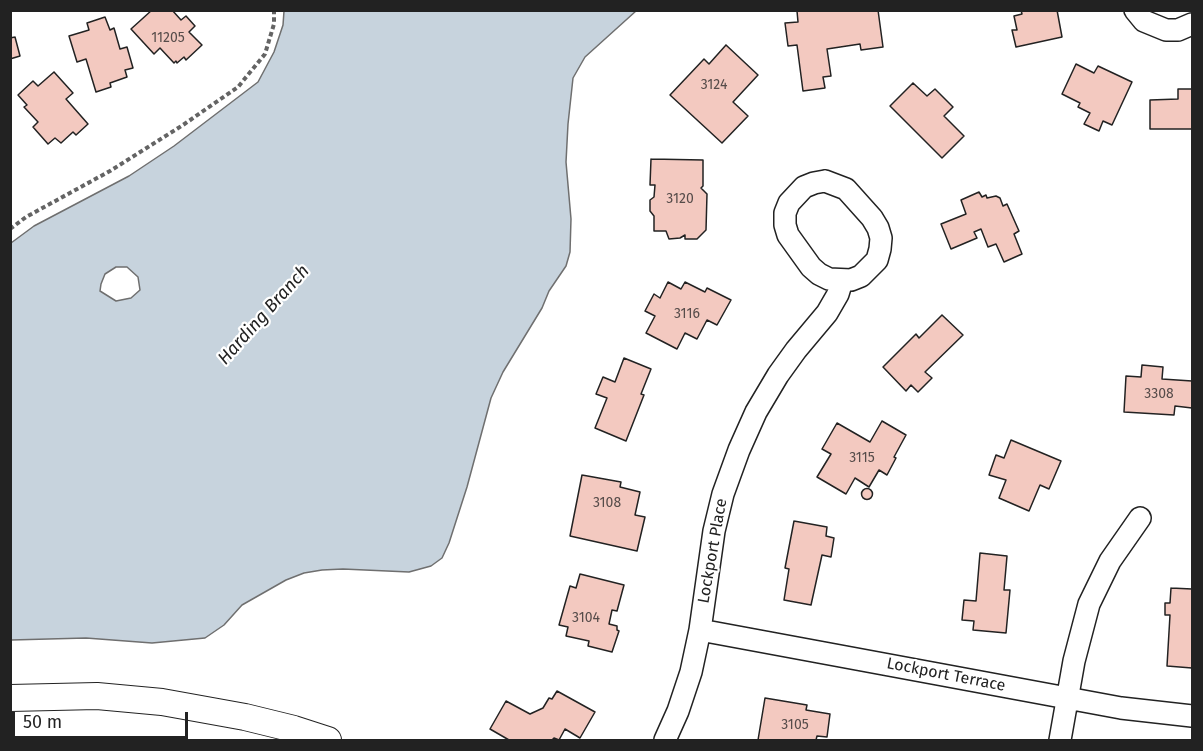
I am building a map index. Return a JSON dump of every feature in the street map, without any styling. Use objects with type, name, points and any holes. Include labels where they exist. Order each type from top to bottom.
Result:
[{"type":"street","points":[[1135,10],[1144,21],[1166,30],[1178,30],[1192,24]]},
{"type":"street","points":[[825,181],[846,189],[878,228],[880,249],[877,260],[861,276],[842,281],[829,279],[811,267],[788,235],[785,225],[785,213],[795,194],[814,183],[825,181]]},
{"type":"street","name":"Lockport Place","points":[[665,741],[691,672],[700,630],[714,531],[723,494],[738,450],[756,412],[778,375],[827,313],[838,294],[842,281]]},
{"type":"street","points":[[1060,741],[1074,661],[1089,604],[1110,561],[1140,518]]},
{"type":"street","name":"Lockport Terrace","points":[[700,630],[1121,708],[1192,716]]},
{"type":"street","points":[[10,698],[97,696],[162,702],[245,717],[294,729],[328,741]]},
{"type":"path","points":[[10,229],[26,217],[110,171],[238,87],[265,54],[274,24],[274,10]]},
{"type":"water","name":"Harding Branch","points":[[284,11],[636,11],[585,57],[573,78],[566,162],[571,219],[570,252],[566,266],[549,291],[542,308],[503,372],[491,398],[449,543],[442,558],[431,566],[409,572],[322,570],[304,573],[286,580],[242,605],[224,625],[205,638],[152,643],[86,638],[11,640],[11,243],[34,226],[129,176],[174,146],[258,82],[274,52],[283,25]],"holes":[[[116,267],[127,267],[138,277],[140,290],[131,298],[116,301],[100,291],[105,274]]]},
{"type":"building","points":[[152,10],[172,10],[181,20],[186,16],[195,26],[189,32],[202,45],[186,60],[184,57],[177,63],[176,61],[174,63],[160,48],[154,54],[131,29]]},
{"type":"building","points":[[878,10],[883,47],[861,50],[860,44],[827,49],[831,76],[823,77],[825,88],[803,91],[797,45],[788,46],[785,23],[798,22],[797,11]]},
{"type":"building","points":[[1021,10],[1057,10],[1062,37],[1016,47],[1012,30],[1017,30],[1014,16],[1022,14]]},
{"type":"building","points":[[105,17],[110,30],[114,28],[120,49],[127,47],[133,68],[125,70],[127,77],[110,83],[111,87],[96,92],[86,59],[77,62],[69,36],[89,30],[87,23]]},
{"type":"building","points":[[15,37],[20,56],[10,59],[10,38]]},
{"type":"building","points":[[726,45],[758,75],[733,102],[748,116],[722,143],[670,95],[704,59],[709,64]]},
{"type":"building","points":[[1076,64],[1094,73],[1098,66],[1132,82],[1112,125],[1103,121],[1099,131],[1084,124],[1090,113],[1078,107],[1080,103],[1062,94]]},
{"type":"building","points":[[54,72],[73,93],[66,99],[88,124],[76,135],[73,132],[61,143],[55,138],[48,144],[33,127],[38,122],[24,107],[27,105],[18,95],[33,81],[38,86]]},
{"type":"building","points":[[913,83],[927,96],[935,89],[953,107],[944,116],[964,136],[942,158],[890,106]]},
{"type":"building","points":[[1178,89],[1192,89],[1192,129],[1150,129],[1150,100],[1178,99]]},
{"type":"building","points":[[651,159],[703,160],[703,186],[701,188],[707,194],[706,230],[697,239],[685,239],[685,235],[669,239],[666,231],[654,231],[654,216],[650,211],[650,200],[654,197],[655,185],[650,185]]},
{"type":"building","points":[[979,192],[982,197],[986,195],[987,198],[996,196],[1000,198],[1003,206],[1007,204],[1019,231],[1014,234],[1022,254],[1004,262],[996,244],[988,247],[981,229],[974,232],[977,238],[951,249],[941,224],[966,214],[961,200]]},
{"type":"building","points":[[668,282],[681,289],[685,282],[705,292],[707,288],[731,300],[717,325],[707,320],[697,339],[685,333],[677,349],[646,333],[655,316],[645,311],[654,294],[660,298]]},
{"type":"building","points":[[942,315],[963,335],[925,372],[932,378],[918,392],[911,385],[906,391],[883,367],[916,334],[919,338]]},
{"type":"building","points":[[624,358],[651,369],[641,394],[644,395],[626,441],[595,428],[607,398],[596,394],[603,377],[615,382]]},
{"type":"building","points":[[1142,365],[1163,367],[1162,379],[1192,381],[1192,408],[1175,406],[1174,415],[1124,412],[1126,376],[1141,377]]},
{"type":"building","points":[[882,421],[906,435],[887,475],[879,470],[869,487],[855,478],[846,494],[817,477],[831,454],[822,449],[837,423],[870,442]]},
{"type":"building","points":[[1011,440],[1061,461],[1049,489],[1040,485],[1029,511],[999,498],[1006,480],[989,475],[996,455],[1004,458]]},
{"type":"building","points":[[582,475],[621,482],[620,487],[640,492],[635,515],[645,517],[637,551],[570,536]]},
{"type":"building","points":[[867,488],[873,494],[867,500],[861,494]]},
{"type":"building","points":[[794,521],[827,527],[826,536],[834,538],[831,557],[822,555],[811,605],[784,600],[789,569],[785,568]]},
{"type":"building","points":[[980,553],[1007,556],[1004,590],[1010,590],[1006,633],[973,630],[974,621],[962,620],[964,600],[976,601]]},
{"type":"building","points":[[580,574],[624,585],[617,611],[612,610],[609,624],[617,626],[619,631],[612,652],[588,646],[589,641],[566,636],[568,627],[559,625],[570,586],[576,588]]},
{"type":"building","points":[[1171,588],[1192,589],[1192,668],[1167,666],[1170,615],[1165,615],[1165,603],[1170,603]]},
{"type":"building","points":[[557,691],[595,712],[580,738],[565,729],[559,740],[554,738],[552,740],[509,740],[490,729],[506,701],[530,714],[543,708]]},
{"type":"building","points":[[765,698],[807,705],[806,710],[830,714],[827,737],[817,736],[816,740],[758,740]]}]
